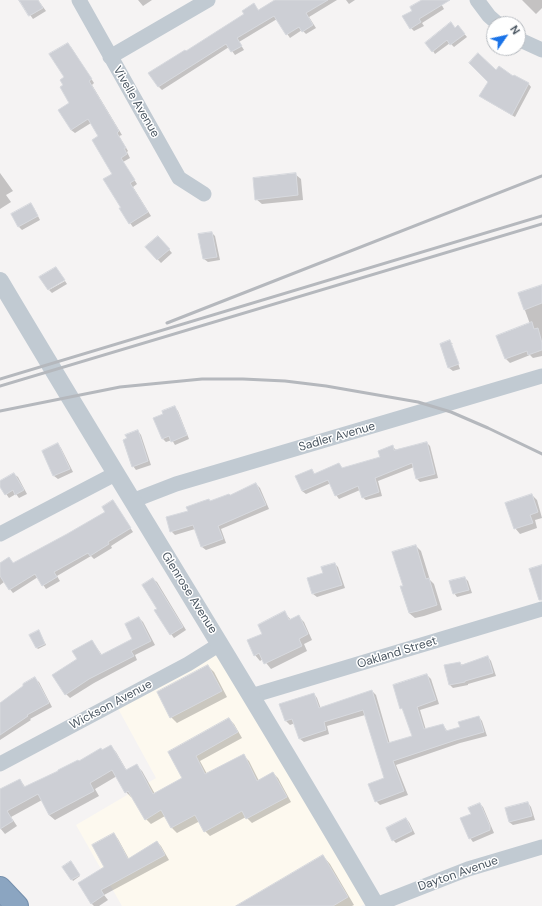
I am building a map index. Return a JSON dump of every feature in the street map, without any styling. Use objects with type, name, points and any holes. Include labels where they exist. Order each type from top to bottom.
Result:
[{"type":"highway","points":[[0,888],[17,906]]},
{"type":"street","name":"Vivelle Avenue","points":[[79,0],[180,178],[204,194]]},
{"type":"street","points":[[110,57],[208,0]]},
{"type":"street","points":[[477,0],[489,16]]},
{"type":"street","points":[[526,43],[542,50]]},
{"type":"street","name":"Glenrose Avenue","points":[[0,281],[376,905]]},
{"type":"street","name":"Sadler Avenue","points":[[132,501],[176,484],[542,376]]},
{"type":"street","points":[[0,534],[116,474]]},
{"type":"street","name":"Oakland Street","points":[[251,696],[542,609]]},
{"type":"street","name":"Wickson Avenue","points":[[0,764],[188,664],[220,644]]},
{"type":"street","name":"Dayton Avenue","points":[[376,905],[468,869],[542,847]]},
{"type":"shaded area","points":[[220,644],[373,900],[361,906],[122,906],[76,825],[156,778],[115,703]]},
{"type":"building","points":[[19,0],[38,0],[43,8],[29,16]]},
{"type":"building","points":[[275,0],[328,0],[306,13],[313,25],[302,32],[299,27],[286,35],[274,16],[237,38],[242,46],[231,52],[226,44],[158,87],[148,73],[244,14],[242,11],[254,3],[258,10]]},
{"type":"building","points":[[422,0],[450,0],[419,19],[421,22],[410,29],[402,16],[412,11],[410,7]]},
{"type":"building","points":[[451,22],[455,28],[458,25],[465,34],[450,45],[447,40],[432,52],[425,43]]},
{"type":"building","points":[[68,43],[92,79],[89,81],[119,131],[117,133],[126,148],[124,148],[127,154],[121,158],[135,180],[130,183],[148,212],[129,224],[103,179],[112,174],[92,140],[98,136],[88,119],[71,130],[58,110],[69,103],[60,87],[63,85],[60,80],[64,77],[49,54]]},
{"type":"building","points":[[478,53],[496,70],[499,66],[513,76],[514,75],[529,83],[512,115],[479,96],[488,82],[469,63]]},
{"type":"building","points":[[296,173],[298,195],[255,200],[253,178]]},
{"type":"building","points":[[31,203],[38,216],[18,227],[11,214]]},
{"type":"building","points":[[212,232],[217,257],[203,259],[198,234]]},
{"type":"building","points":[[158,236],[170,249],[157,260],[145,247]]},
{"type":"building","points":[[56,267],[65,280],[48,290],[39,277]]},
{"type":"building","points":[[542,285],[542,303],[524,310],[518,293]]},
{"type":"building","points":[[532,322],[534,329],[538,328],[542,343],[542,350],[528,355],[527,351],[505,359],[496,336]]},
{"type":"building","points":[[450,340],[459,364],[448,368],[440,344]]},
{"type":"building","points":[[175,406],[187,435],[171,442],[169,436],[162,439],[153,418],[163,414],[162,411]]},
{"type":"building","points":[[138,430],[148,461],[132,467],[123,440],[127,438],[125,435]]},
{"type":"building","points":[[427,442],[435,474],[416,479],[412,463],[375,478],[379,492],[362,498],[358,486],[335,496],[328,480],[302,491],[295,476],[312,469],[314,474],[339,463],[342,468],[380,457],[378,451],[393,445],[394,450]]},
{"type":"building","points":[[58,443],[70,469],[53,476],[42,451]]},
{"type":"building","points":[[14,473],[24,490],[15,495],[13,490],[5,495],[0,487],[0,481]]},
{"type":"building","points":[[256,483],[266,505],[218,526],[223,539],[201,547],[193,525],[170,532],[166,517],[188,511],[186,507],[209,499],[210,501],[229,494],[230,495]]},
{"type":"building","points":[[532,494],[538,512],[530,515],[533,523],[514,529],[505,503]]},
{"type":"building","points":[[113,500],[131,528],[108,542],[109,544],[90,556],[88,553],[54,572],[57,577],[42,586],[35,574],[9,590],[0,576],[0,563],[9,557],[13,563],[67,534],[105,512],[102,507]]},
{"type":"building","points":[[416,545],[426,579],[429,578],[437,605],[409,613],[400,586],[403,586],[392,552]]},
{"type":"building","points":[[335,563],[342,585],[312,594],[307,578],[323,573],[321,567]]},
{"type":"building","points":[[542,565],[542,600],[539,600],[529,569]]},
{"type":"building","points":[[465,577],[469,590],[453,594],[449,581]]},
{"type":"building","points":[[153,578],[183,627],[170,635],[154,610],[157,609],[142,585]]},
{"type":"building","points":[[285,611],[289,620],[299,615],[308,634],[299,639],[302,646],[264,664],[259,653],[254,656],[247,640],[262,634],[258,625]]},
{"type":"building","points":[[139,617],[151,641],[131,651],[134,656],[89,679],[65,695],[52,675],[77,659],[72,651],[92,640],[101,655],[132,639],[125,624]]},
{"type":"building","points":[[39,630],[45,644],[36,648],[29,635]]},
{"type":"building","points":[[488,656],[493,673],[465,682],[449,685],[444,665],[460,662],[461,665]]},
{"type":"building","points":[[208,665],[222,691],[170,718],[157,692]]},
{"type":"building","points":[[427,674],[436,700],[417,707],[424,729],[443,724],[446,731],[460,727],[458,722],[479,716],[484,732],[393,761],[404,791],[375,802],[368,784],[384,778],[363,710],[324,722],[326,730],[299,739],[292,719],[285,721],[279,704],[314,693],[319,708],[372,690],[388,743],[412,736],[402,708],[400,709],[393,685]]},
{"type":"building","points":[[35,677],[49,703],[27,715],[28,716],[0,735],[0,703],[23,686],[23,684]]},
{"type":"building","points":[[229,718],[238,732],[196,756],[205,774],[244,754],[257,781],[273,772],[287,797],[246,819],[242,811],[204,832],[195,815],[171,828],[161,810],[145,820],[128,791],[125,793],[112,770],[90,783],[94,791],[49,815],[38,794],[7,811],[13,821],[0,829],[0,789],[20,779],[24,787],[78,760],[79,761],[101,748],[102,750],[111,745],[126,770],[137,764],[153,794],[182,778],[168,752]]},
{"type":"building","points":[[528,802],[532,816],[509,822],[505,808]]},
{"type":"building","points":[[480,803],[490,826],[490,830],[469,839],[460,818],[471,814],[468,808]]},
{"type":"building","points":[[406,818],[412,831],[392,841],[386,828]]},
{"type":"building","points":[[114,833],[128,859],[157,841],[165,855],[101,890],[104,895],[91,904],[78,883],[104,867],[92,845]]},
{"type":"building","points":[[323,855],[348,897],[333,906],[236,906]]},
{"type":"building","points":[[71,861],[80,875],[71,880],[62,867]]},
{"type":"railway","points":[[167,323],[542,176]]},
{"type":"railway","points":[[0,379],[542,216]]},
{"type":"railway","points":[[0,386],[542,224]]},
{"type":"railway","points":[[0,411],[120,387],[202,379],[285,381],[326,386],[418,402],[451,412],[542,454]]}]
